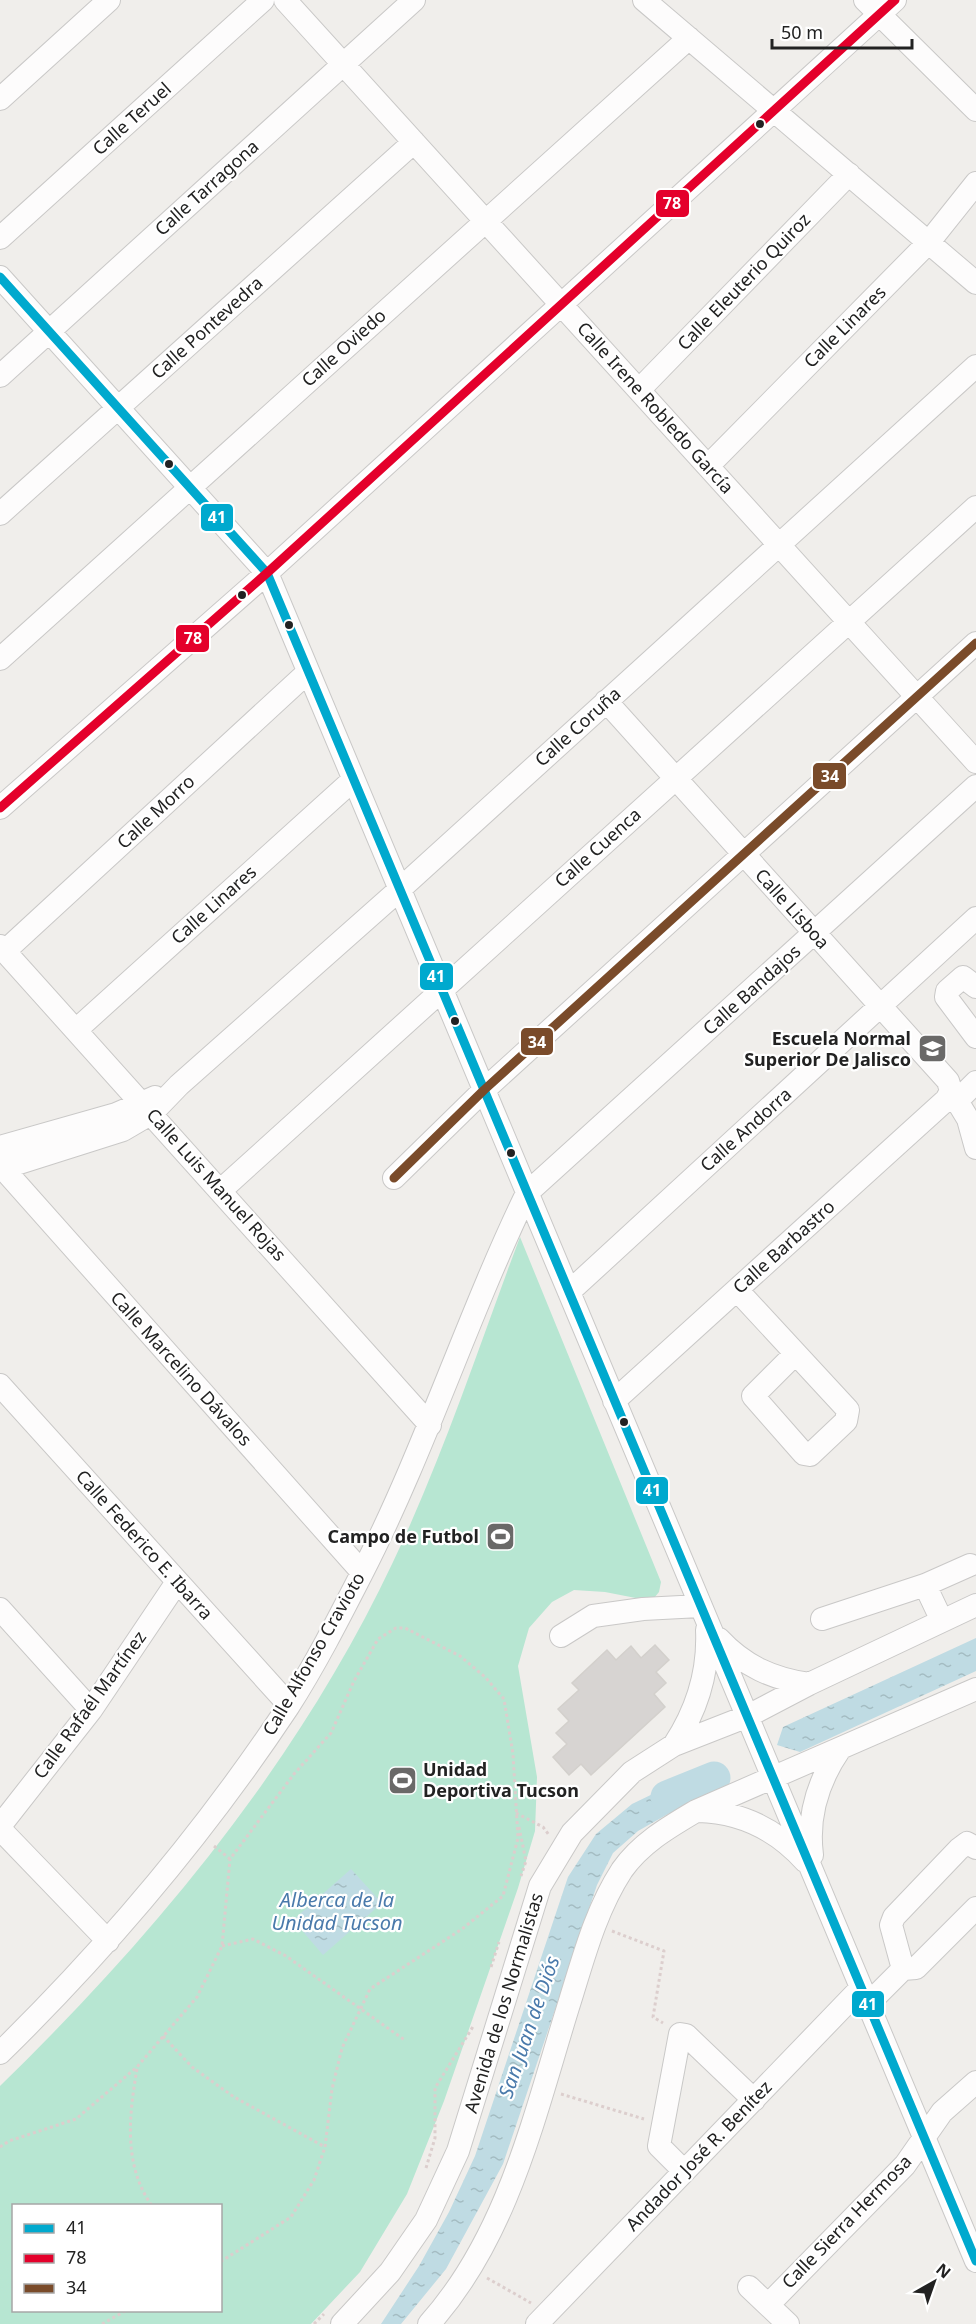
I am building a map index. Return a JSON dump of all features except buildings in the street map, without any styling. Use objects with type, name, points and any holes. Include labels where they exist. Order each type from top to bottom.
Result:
[{"type":"street","points":[[0,99],[110,0]]},
{"type":"street","name":"Calle Teruel","points":[[0,238],[263,0]]},
{"type":"street","name":"Calle Irene Robledo García","points":[[285,0],[976,762]]},
{"type":"street","name":"Calle Tarragona","points":[[0,376],[414,0]]},
{"type":"street","points":[[644,0],[976,283]]},
{"type":"street","points":[[0,808],[267,573],[560,304],[775,112],[880,5],[976,110]]},
{"type":"street","name":"Calle Oviedo","points":[[0,659],[689,38]]},
{"type":"street","name":"Calle Pontevedra","points":[[0,514],[414,142]]},
{"type":"street","name":"Calle Eleuterio Quiroz","points":[[639,390],[849,174]]},
{"type":"street","name":"Calle Linares","points":[[708,466],[929,242],[976,183]]},
{"type":"street","points":[[0,277],[267,573],[703,1615],[818,1880],[924,2137],[968,2218],[976,2261]]},
{"type":"street","name":"Calle Coruña","points":[[1,1162],[148,1108],[178,1085],[399,890],[976,366]]},
{"type":"street","name":"Calle Cuenca","points":[[221,1190],[976,507]]},
{"type":"street","points":[[394,1178],[484,1090],[976,643]]},
{"type":"street","name":"Calle Morro","points":[[2,949],[308,672]]},
{"type":"street","name":"Calle Lisboa","points":[[606,701],[948,1081],[968,1119],[976,1148]]},
{"type":"street","name":"Calle Linares","points":[[76,1030],[353,780]]},
{"type":"street","name":"Calle Bandajos","points":[[527,1193],[976,786]]},
{"type":"street","name":"Calle Andorra","points":[[569,1292],[976,918]]},
{"type":"street","name":"Calle Luis Manuel Rojas","points":[[2,949],[148,1108],[430,1425]]},
{"type":"street","points":[[976,987],[963,977],[947,991],[945,997],[976,1036]]},
{"type":"street","name":"Calle Barbastro","points":[[614,1401],[946,1100],[976,1082]]},
{"type":"street","name":"Calle Marcelino Dávalos","points":[[1,1162],[362,1572]]},
{"type":"street","name":"Calle Alfonso Cravioto","points":[[0,2053],[108,1941],[224,1797],[289,1705],[362,1572],[430,1425],[507,1234],[527,1193]]},
{"type":"street","points":[[737,1290],[848,1410],[849,1416],[810,1455],[804,1454],[753,1396],[795,1354]]},
{"type":"street","name":"Calle Federico E. Ibarra","points":[[0,1386],[289,1705]]},
{"type":"street","points":[[822,1619],[925,1585],[970,1565]]},
{"type":"street","name":"Calle Rafaél Martínez","points":[[0,1828],[91,1710],[177,1582]]},
{"type":"street","points":[[925,1585],[942,1621]]},
{"type":"street","name":"Avenida de los Normalistas","points":[[336,2316],[390,2272],[426,2220],[458,2151],[540,1886],[572,1833],[632,1772],[674,1745],[748,1716],[809,1683],[976,1605]]},
{"type":"street","points":[[0,1609],[91,1710]]},
{"type":"street","points":[[561,1636],[592,1616],[643,1609],[703,1615],[728,1649],[756,1668],[773,1676],[809,1683]]},
{"type":"street","points":[[674,1745],[686,1727],[702,1687],[707,1655],[703,1615]]},
{"type":"street","points":[[429,2324],[446,2305],[470,2269],[512,2184],[594,1924],[623,1870],[657,1833],[696,1810],[976,1689]]},
{"type":"street","points":[[818,1880],[811,1845],[813,1810],[823,1778],[840,1749]]},
{"type":"street","points":[[696,1810],[730,1814],[762,1826],[794,1849],[818,1880]]},
{"type":"street","points":[[0,1828],[108,1941]]},
{"type":"street","points":[[903,1969],[891,1925],[894,1917],[959,1849],[967,1843],[976,1848]]},
{"type":"street","name":"Andador José R. Benítez","points":[[543,2318],[754,2100],[864,1996],[903,1969],[916,1968],[976,1908]]},
{"type":"street","points":[[681,2033],[754,2100]]},
{"type":"street","points":[[681,2033],[662,2125],[660,2149],[684,2171]]},
{"type":"street","name":"Calle Sierra Hermosa","points":[[768,2305],[906,2164],[942,2112],[976,2082]]},
{"type":"street","points":[[749,2287],[788,2324]]},
{"type":"path","points":[[0,2147],[9,2141],[76,2119],[138,2067],[197,1997],[222,1946],[230,1859],[294,1774],[331,1733],[354,1681],[378,1640],[396,1628],[405,1628],[460,1656],[485,1677],[504,1699],[513,1754],[518,1838],[503,1896],[462,1929],[370,1989],[359,2008],[339,2058],[332,2089],[325,2147],[314,2180],[291,2217],[222,2261]]},
{"type":"path","points":[[516,1813],[543,1827],[561,1852]]},
{"type":"path","points":[[516,1813],[526,1861],[519,1881]]},
{"type":"path","points":[[197,1832],[230,1859]]},
{"type":"path","points":[[594,1924],[664,1951],[653,2017],[681,2033]]},
{"type":"path","points":[[489,1977],[502,1933]]},
{"type":"path","points":[[222,1946],[253,1939],[286,1956],[406,2041]]},
{"type":"path","points":[[423,2177],[435,2138],[435,2088],[475,2023]]},
{"type":"path","points":[[163,2036],[192,2067],[234,2097],[325,2147]]},
{"type":"path","points":[[138,2067],[130,2133],[134,2167],[152,2204]]},
{"type":"path","points":[[542,2088],[662,2125]]},
{"type":"path","points":[[470,2269],[543,2318]]},
{"type":"path","points":[[102,2324],[123,2312]]},
{"type":"path","points":[[314,2324],[336,2316]]},
{"type":"green space","name":"Unidad Deportiva Tucson","points":[[520,1237],[661,1582],[659,1592],[654,1598],[646,1600],[605,1592],[574,1590],[552,1602],[529,1628],[518,1666],[537,1777],[535,1831],[518,1888],[444,2101],[407,2194],[360,2272],[311,2324],[0,2324],[0,2086],[58,2028],[169,1905],[269,1775],[314,1706],[356,1635],[393,1562],[444,1442]]},
{"type":"water","points":[[976,1638],[976,1671],[800,1752],[777,1745],[783,1727]]},
{"type":"water","points":[[690,1776],[710,1780],[698,1797],[638,1831],[613,1853],[597,1885],[503,2164],[446,2269],[401,2324],[381,2324],[419,2266],[449,2212],[475,2156],[568,1877],[596,1834],[632,1804]]},
{"type":"water","name":"Alberca de la Unidad Tucson","points":[[351,1869],[382,1903],[323,1955],[293,1920]]},
{"type":"waterway","name":"San Juan de Diós","points":[[667,1797],[714,1778]]},
{"type":"transit line","name":"78","points":[[0,808],[267,573],[895,0]]},
{"type":"transit line","name":"41","points":[[0,277],[267,573],[976,2261]]},
{"type":"transit line","name":"34","points":[[394,1178],[484,1090],[976,643]]},
{"type":"place","name":"Escuela Normal Superior De Jalisco","points":[[932,1049]]},
{"type":"place","name":"Campo de Futbol","points":[[500,1537]]},
{"type":"place","name":"Unidad Deportiva Tucson","points":[[402,1780]]}]
